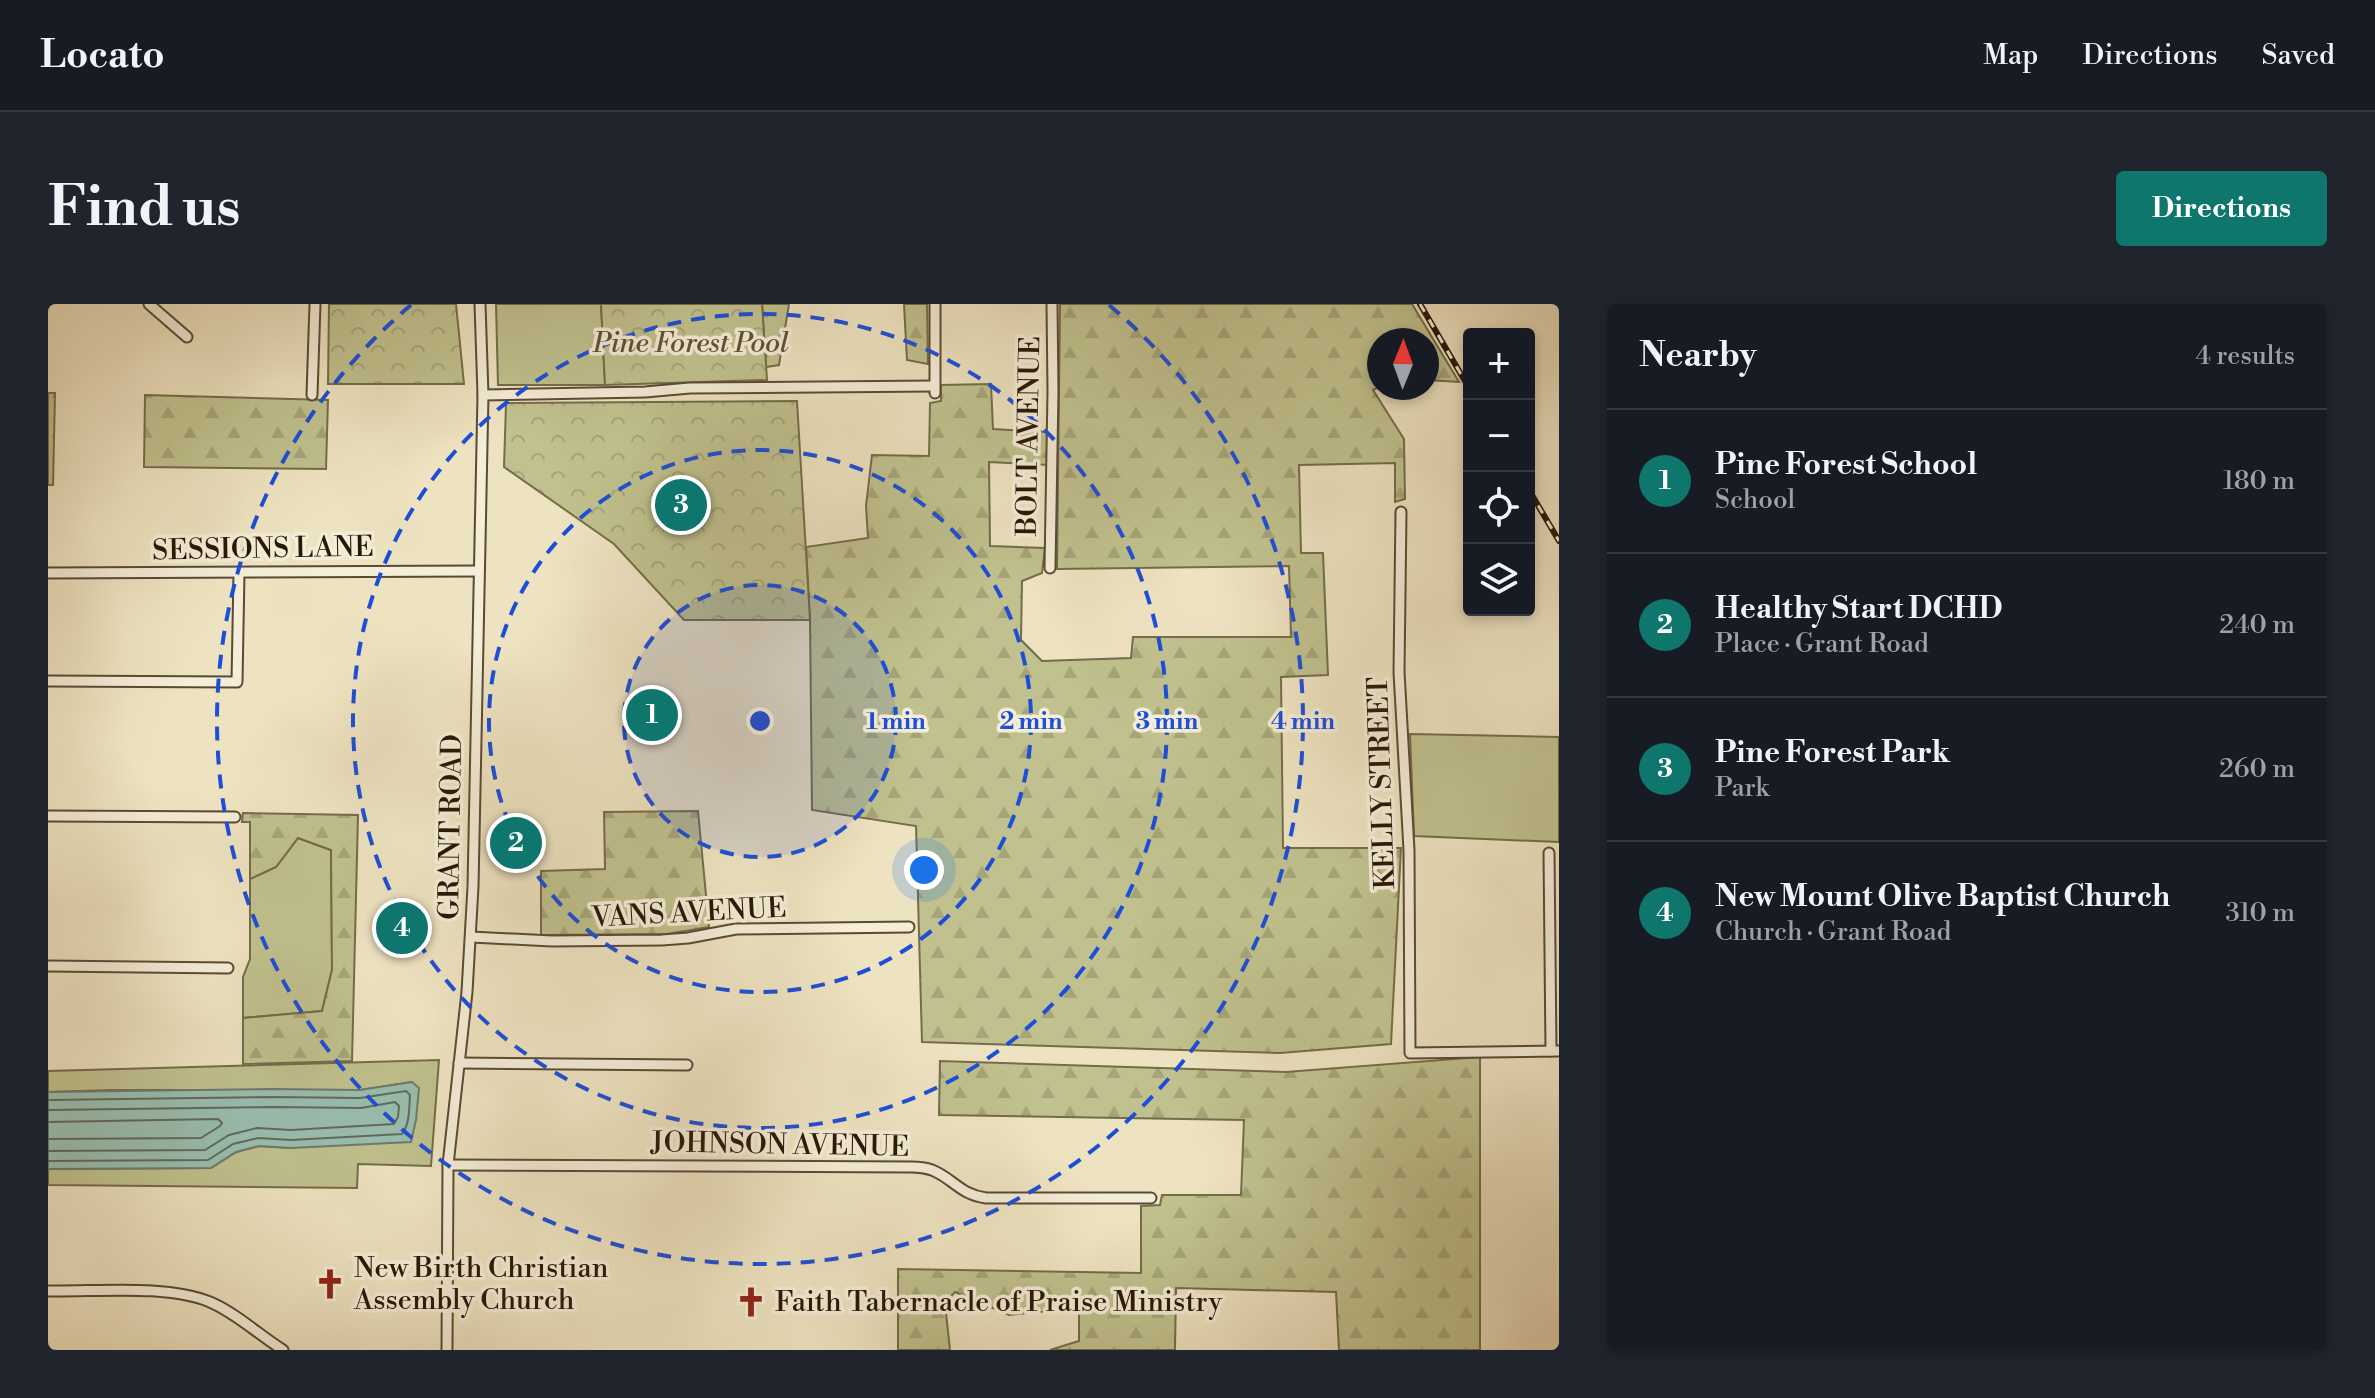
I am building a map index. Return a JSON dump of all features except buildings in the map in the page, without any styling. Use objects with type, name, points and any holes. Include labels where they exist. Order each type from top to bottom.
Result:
[{"type":"street","points":[[149,304],[187,337]]},
{"type":"street","points":[[312,395],[315,304]]},
{"type":"street","name":"GRANT ROAD","points":[[447,1350],[448,1165],[471,937],[483,395],[480,304]]},
{"type":"street","points":[[483,395],[645,392],[690,388],[934,390],[935,304]]},
{"type":"street","name":"BOLT AVENUE","points":[[1050,568],[1052,304]]},
{"type":"street","name":"KELLY STREET","points":[[1401,512],[1399,672],[1409,850],[1410,1053],[1555,1051]]},
{"type":"street","name":"SESSIONS LANE","points":[[48,573],[478,571]]},
{"type":"street","points":[[48,681],[237,682],[239,573]]},
{"type":"street","points":[[48,816],[235,817]]},
{"type":"street","points":[[1549,853],[1555,1051]]},
{"type":"street","name":"VANS AVENUE","points":[[471,937],[552,941],[662,940],[736,929],[909,927]]},
{"type":"street","points":[[48,966],[228,968]]},
{"type":"street","points":[[459,1063],[687,1065]]},
{"type":"street","name":"JOHNSON AVENUE","points":[[448,1165],[912,1167],[930,1169],[964,1192],[986,1198],[1151,1198]]},
{"type":"street","points":[[48,1291],[159,1292],[191,1296],[212,1303],[283,1350]]},
{"type":"green space","points":[[329,304],[456,304],[464,384],[328,384]]},
{"type":"green space","points":[[496,304],[601,304],[605,385],[498,385]]},
{"type":"green space","name":"Pine Forest Pool","points":[[601,304],[762,304],[767,380],[605,385]]},
{"type":"green space","points":[[762,304],[789,304],[779,365],[766,367]]},
{"type":"green space","points":[[904,304],[927,304],[928,364],[907,360]]},
{"type":"green space","points":[[1060,304],[1412,304],[1426,328],[1367,328],[1367,400],[1379,400],[1404,439],[1405,499],[1395,502],[1395,463],[1299,465],[1301,553],[1323,553],[1328,675],[1281,677],[1283,848],[1401,848],[1391,1044],[1280,1053],[922,1042],[916,826],[812,810],[806,547],[868,538],[866,506],[872,455],[929,456],[930,403],[941,401],[941,385],[991,384],[993,429],[1047,432],[1048,465],[989,462],[990,546],[1045,548],[1042,573],[1022,581],[1021,640],[1042,661],[1131,658],[1133,637],[1291,637],[1289,566],[1057,569]]},
{"type":"green space","points":[[1439,349],[1459,382],[1439,381]]},
{"type":"green space","points":[[48,393],[55,393],[53,485],[48,485]]},
{"type":"green space","points":[[145,395],[328,400],[326,469],[144,467]]},
{"type":"green space","points":[[797,401],[810,620],[684,620],[614,544],[504,467],[506,403]]},
{"type":"green space","points":[[1410,734],[1559,737],[1559,842],[1414,836]]},
{"type":"green space","points":[[698,811],[709,927],[667,934],[541,935],[541,871],[605,869],[604,812]]},
{"type":"green space","points":[[243,813],[358,815],[352,1061],[243,1064],[243,1018],[322,1011],[332,970],[331,850],[298,838],[276,867],[250,879],[250,822],[242,822]]},
{"type":"green space","points":[[298,838],[331,850],[332,970],[322,1011],[243,1018],[243,977],[250,959],[250,879],[276,867]]},
{"type":"green space","points":[[1480,1057],[1480,1350],[1339,1350],[1336,1292],[1176,1288],[1175,1350],[1050,1350],[1079,1341],[1079,1308],[1009,1315],[955,1292],[945,1303],[950,1350],[898,1350],[898,1269],[1141,1273],[1141,1206],[1160,1205],[1162,1195],[1241,1195],[1244,1120],[939,1115],[940,1061],[1286,1072]]},
{"type":"green space","points":[[439,1060],[431,1166],[358,1164],[357,1188],[48,1185],[48,1169],[211,1168],[236,1152],[259,1146],[291,1148],[412,1082],[360,1090],[48,1092],[48,1071]]},
{"type":"water","points":[[412,1082],[419,1088],[411,1142],[291,1148],[259,1146],[236,1152],[211,1168],[48,1169],[48,1092],[360,1090]]},
{"type":"railway","points":[[1420,304],[1463,378]]},
{"type":"railway","points":[[1535,500],[1559,541]]},
{"type":"place","name":"Pine Forest Park","points":[[681,505]]},
{"type":"place","name":"Pine Forest School","points":[[652,715]]},
{"type":"place","name":"Healthy Start DCHD","points":[[516,843]]},
{"type":"place","name":"New Mount Olive Baptist Church","points":[[402,928]]},
{"type":"place","name":"New Birth Christian Assembly Church","points":[[330,1284]]},
{"type":"place","name":"Faith Tabernacle of Praise Ministry","points":[[751,1302]]}]
